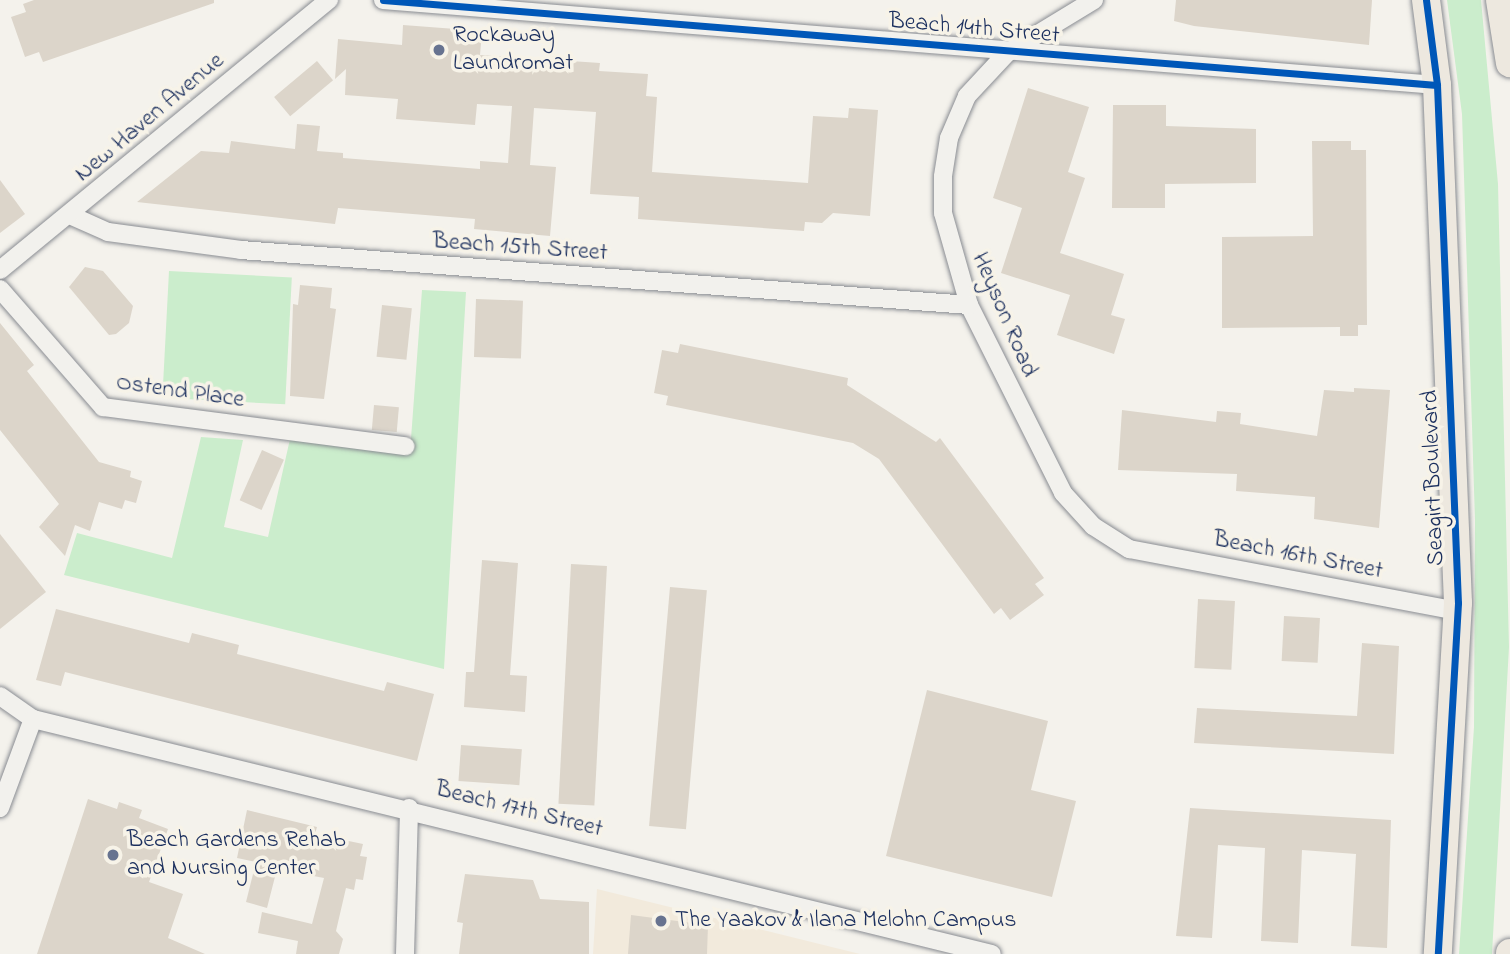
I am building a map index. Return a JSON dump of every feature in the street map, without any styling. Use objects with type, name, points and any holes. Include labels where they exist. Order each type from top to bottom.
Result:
[{"type":"main road","name":"Seagirt Boulevard","points":[[1426,0],[1437,85],[1458,611],[1438,954]]},
{"type":"main road","points":[[1500,0],[1510,63]]},
{"type":"street","name":"New Haven Avenue","points":[[0,270],[72,216],[330,0]]},
{"type":"street","name":"Beach 14th Street","points":[[383,0],[1007,53],[1437,85]]},
{"type":"street","name":"Heyson Road","points":[[1094,0],[1007,53],[967,96],[949,138],[943,177],[943,213],[969,305],[1063,493],[1093,526],[1129,549]]},
{"type":"street","name":"Beach 15th Street","points":[[72,216],[108,232],[241,250],[969,305]]},
{"type":"street","name":"Ostend Place","points":[[0,289],[103,407],[405,446]]},
{"type":"street","name":"Beach 16th Street","points":[[1129,549],[1458,611]]},
{"type":"street","points":[[0,696],[33,719],[0,808]]},
{"type":"street","name":"Beach 17th Street","points":[[33,719],[409,808],[992,954]]},
{"type":"street","points":[[405,954],[409,808]]},
{"type":"shaded area","name":"The Yaakov & Ilana Melohn Campus","points":[[597,889],[860,954],[593,954]]},
{"type":"green space","points":[[1447,0],[1481,0],[1498,184],[1509,647],[1492,954],[1459,954],[1474,727],[1475,520],[1462,114]]},
{"type":"green space","points":[[169,271],[292,277],[285,404],[162,398]]},
{"type":"green space","points":[[422,290],[466,292],[444,669],[64,575],[77,533],[172,558],[201,437],[243,440],[224,527],[268,537],[290,439],[410,452]]},
{"type":"building","points":[[34,0],[214,0],[214,3],[43,62],[39,52],[25,57],[11,17],[26,12],[23,4]]},
{"type":"building","points":[[1176,0],[1372,0],[1369,45],[1194,26],[1174,21]]},
{"type":"building","points":[[403,25],[482,31],[480,55],[600,63],[599,71],[648,74],[646,96],[657,97],[652,172],[808,183],[813,116],[848,118],[849,108],[878,110],[870,216],[833,213],[822,223],[805,222],[804,231],[638,219],[639,197],[590,194],[596,112],[534,108],[530,165],[556,167],[550,236],[474,229],[475,219],[338,208],[335,224],[137,202],[201,151],[229,153],[231,141],[295,149],[297,124],[320,126],[317,151],[343,153],[343,158],[480,169],[480,161],[508,163],[512,106],[477,104],[475,125],[396,119],[398,99],[345,95],[346,69],[335,79],[338,39],[402,45]]},
{"type":"building","points":[[317,61],[333,80],[290,116],[274,97]]},
{"type":"building","points":[[1028,88],[1089,107],[1068,172],[1085,178],[1060,253],[1124,274],[1111,315],[1125,319],[1114,354],[1057,335],[1070,295],[1001,273],[1022,208],[993,198]]},
{"type":"building","points":[[1113,105],[1166,105],[1166,126],[1256,129],[1256,183],[1165,184],[1165,208],[1112,208]]},
{"type":"building","points":[[1312,141],[1351,141],[1351,150],[1366,150],[1367,325],[1358,325],[1358,336],[1340,336],[1340,327],[1222,328],[1222,237],[1313,236]]},
{"type":"building","points":[[0,180],[25,214],[0,233]]},
{"type":"building","points":[[85,267],[103,271],[133,306],[129,323],[116,334],[109,335],[69,287]]},
{"type":"building","points":[[300,285],[332,288],[330,308],[336,309],[324,399],[290,396],[293,304],[298,305]]},
{"type":"building","points":[[476,299],[523,301],[521,359],[474,357]]},
{"type":"building","points":[[382,305],[412,308],[406,360],[377,357]]},
{"type":"building","points":[[0,323],[34,365],[27,371],[99,462],[131,471],[130,477],[142,481],[136,503],[125,500],[122,509],[99,502],[90,531],[75,525],[65,556],[39,527],[59,504],[0,430]]},
{"type":"building","points":[[680,344],[848,378],[847,385],[936,442],[940,438],[1044,578],[1035,584],[1044,595],[1010,620],[1001,608],[994,614],[879,459],[853,443],[666,405],[668,396],[654,393],[662,350],[678,353]]},
{"type":"building","points":[[1354,388],[1390,390],[1379,528],[1314,519],[1315,497],[1236,491],[1237,474],[1118,470],[1122,410],[1216,422],[1217,411],[1241,413],[1240,424],[1317,436],[1324,390],[1354,392]]},
{"type":"building","points":[[374,405],[399,407],[397,432],[372,430]]},
{"type":"building","points":[[262,450],[284,460],[262,510],[240,500]]},
{"type":"building","points":[[0,534],[46,592],[0,629]]},
{"type":"building","points":[[482,560],[518,563],[510,675],[527,676],[525,712],[464,707],[466,672],[474,672]]},
{"type":"building","points":[[571,564],[607,566],[594,806],[558,804]]},
{"type":"building","points":[[670,587],[707,590],[686,829],[649,826]]},
{"type":"building","points":[[1198,599],[1235,601],[1231,670],[1194,668]]},
{"type":"building","points":[[56,609],[189,643],[192,633],[239,645],[237,654],[384,691],[387,682],[434,694],[417,761],[65,672],[61,686],[36,680]]},
{"type":"building","points":[[1284,616],[1320,618],[1318,663],[1282,661]]},
{"type":"building","points":[[1362,643],[1399,646],[1394,754],[1194,743],[1197,708],[1357,716]]},
{"type":"building","points":[[927,690],[1048,721],[1031,790],[1076,801],[1052,897],[886,856]]},
{"type":"building","points":[[461,745],[522,749],[519,785],[458,781]]},
{"type":"building","name":"Beach Gardens Rehab and Nursing Center","points":[[88,799],[117,809],[119,802],[142,810],[139,818],[168,829],[149,882],[183,894],[168,938],[205,954],[37,954]]},
{"type":"building","points":[[1190,808],[1391,820],[1387,948],[1351,946],[1356,854],[1302,850],[1298,943],[1261,941],[1265,848],[1218,845],[1212,938],[1176,936]]},
{"type":"building","points":[[247,810],[317,827],[315,834],[363,844],[360,856],[367,857],[363,880],[356,879],[354,890],[346,888],[336,931],[343,939],[339,954],[296,954],[298,941],[258,933],[262,912],[312,924],[324,878],[277,869],[267,908],[246,902],[256,862],[237,858]]},
{"type":"building","points":[[465,874],[533,880],[540,899],[589,902],[589,954],[459,954],[463,923],[457,922]]},
{"type":"building","points":[[631,915],[708,925],[707,954],[628,954]]},
{"type":"cycle path","points":[[383,0],[1437,85]]},
{"type":"cycle path","points":[[1426,0],[1437,85],[1458,603],[1438,954]]},
{"type":"place","name":"Rockaway Laundromat","points":[[439,50]]},
{"type":"place","name":"Beach Gardens Rehab and Nursing Center","points":[[113,855]]},
{"type":"place","name":"The Yaakov & Ilana Melohn Campus","points":[[661,921]]}]
